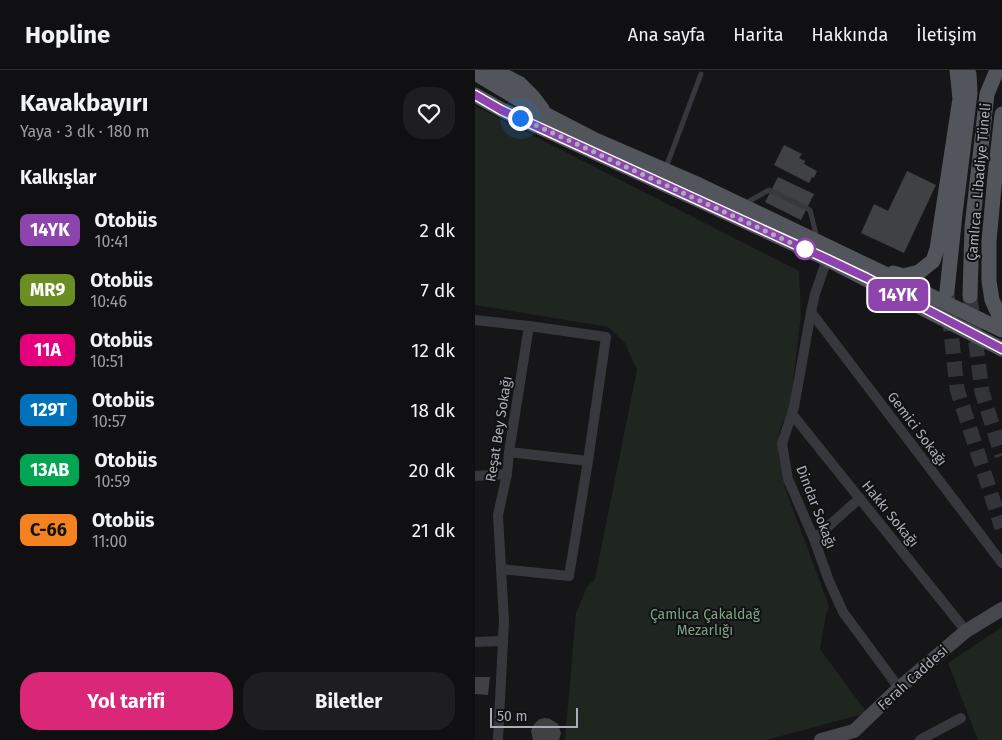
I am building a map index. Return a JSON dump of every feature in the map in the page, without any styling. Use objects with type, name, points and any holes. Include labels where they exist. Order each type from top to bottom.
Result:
[{"type":"main road","points":[[493,70],[521,84],[546,115]]},
{"type":"main road","points":[[874,268],[903,276],[919,272],[933,261],[937,249],[960,99],[957,70]]},
{"type":"main road","name":"Çamlıca - Libadiye Tüneli","points":[[947,291],[970,93],[967,70]]},
{"type":"main road","name":"Çamlıca - Libadiye Tüneli","points":[[970,296],[972,227],[987,94],[997,70]]},
{"type":"main road","points":[[477,73],[546,115],[595,140],[699,184],[1002,330]]},
{"type":"main road","points":[[475,95],[501,110],[867,278],[1002,349]]},
{"type":"main road","points":[[475,101],[501,110]]},
{"type":"main road","points":[[1002,114],[989,251],[989,281],[992,300],[1002,316]]},
{"type":"street","name":"Dindar Sokağı","points":[[827,259],[815,294],[792,414],[782,444],[788,480],[843,612],[899,688]]},
{"type":"street","name":"Gemici Sokağı","points":[[811,312],[1002,563]]},
{"type":"street","points":[[475,320],[606,337],[569,576],[501,569]]},
{"type":"street","name":"Reşat Bey Sokağı","points":[[498,740],[504,621],[498,514],[507,474],[529,326]]},
{"type":"street","name":"Hakkı Sokağı","points":[[792,414],[966,631]]},
{"type":"street","points":[[509,452],[588,461]]},
{"type":"street","points":[[475,476],[507,474]]},
{"type":"street","points":[[814,539],[860,498]]},
{"type":"street","name":"Ferah Caddesi","points":[[821,740],[856,736],[899,688],[966,631],[1002,608]]},
{"type":"street","points":[[475,642],[503,641]]},
{"type":"street","points":[[920,740],[961,718]]},
{"type":"lane","points":[[665,170],[701,74]]},
{"type":"lane","points":[[742,205],[769,190],[810,210],[817,241]]},
{"type":"green space","name":"Çamlıca Çakaldağ Mezarlığı","points":[[475,106],[799,271],[801,315],[790,406],[779,431],[778,453],[785,488],[829,606],[820,649],[867,713],[766,740],[565,740],[576,613],[587,587],[595,579],[637,370],[625,343],[608,327],[475,305]]},
{"type":"green space","points":[[1002,627],[1002,740],[978,740],[948,663]]},
{"type":"building","points":[[784,145],[802,154],[799,158],[805,161],[804,164],[817,171],[809,183],[774,165]]},
{"type":"building","points":[[907,171],[936,185],[904,253],[861,233],[874,204],[888,211]]},
{"type":"building","points":[[778,177],[814,194],[801,220],[765,202]]},
{"type":"building","points":[[475,677],[490,677],[488,695],[475,694]]},
{"type":"building","points":[[545,718],[558,724],[561,733],[559,740],[533,740],[531,731],[533,726],[540,719]]},
{"type":"tunnel","points":[[947,293],[957,389],[1002,528]]},
{"type":"tunnel","points":[[970,296],[982,392],[1002,456]]},
{"type":"bus line","name":"14YK","points":[[475,95],[501,110],[867,278],[1002,349]]},
{"type":"route","points":[[520,118],[809,251],[805,249]]}]
